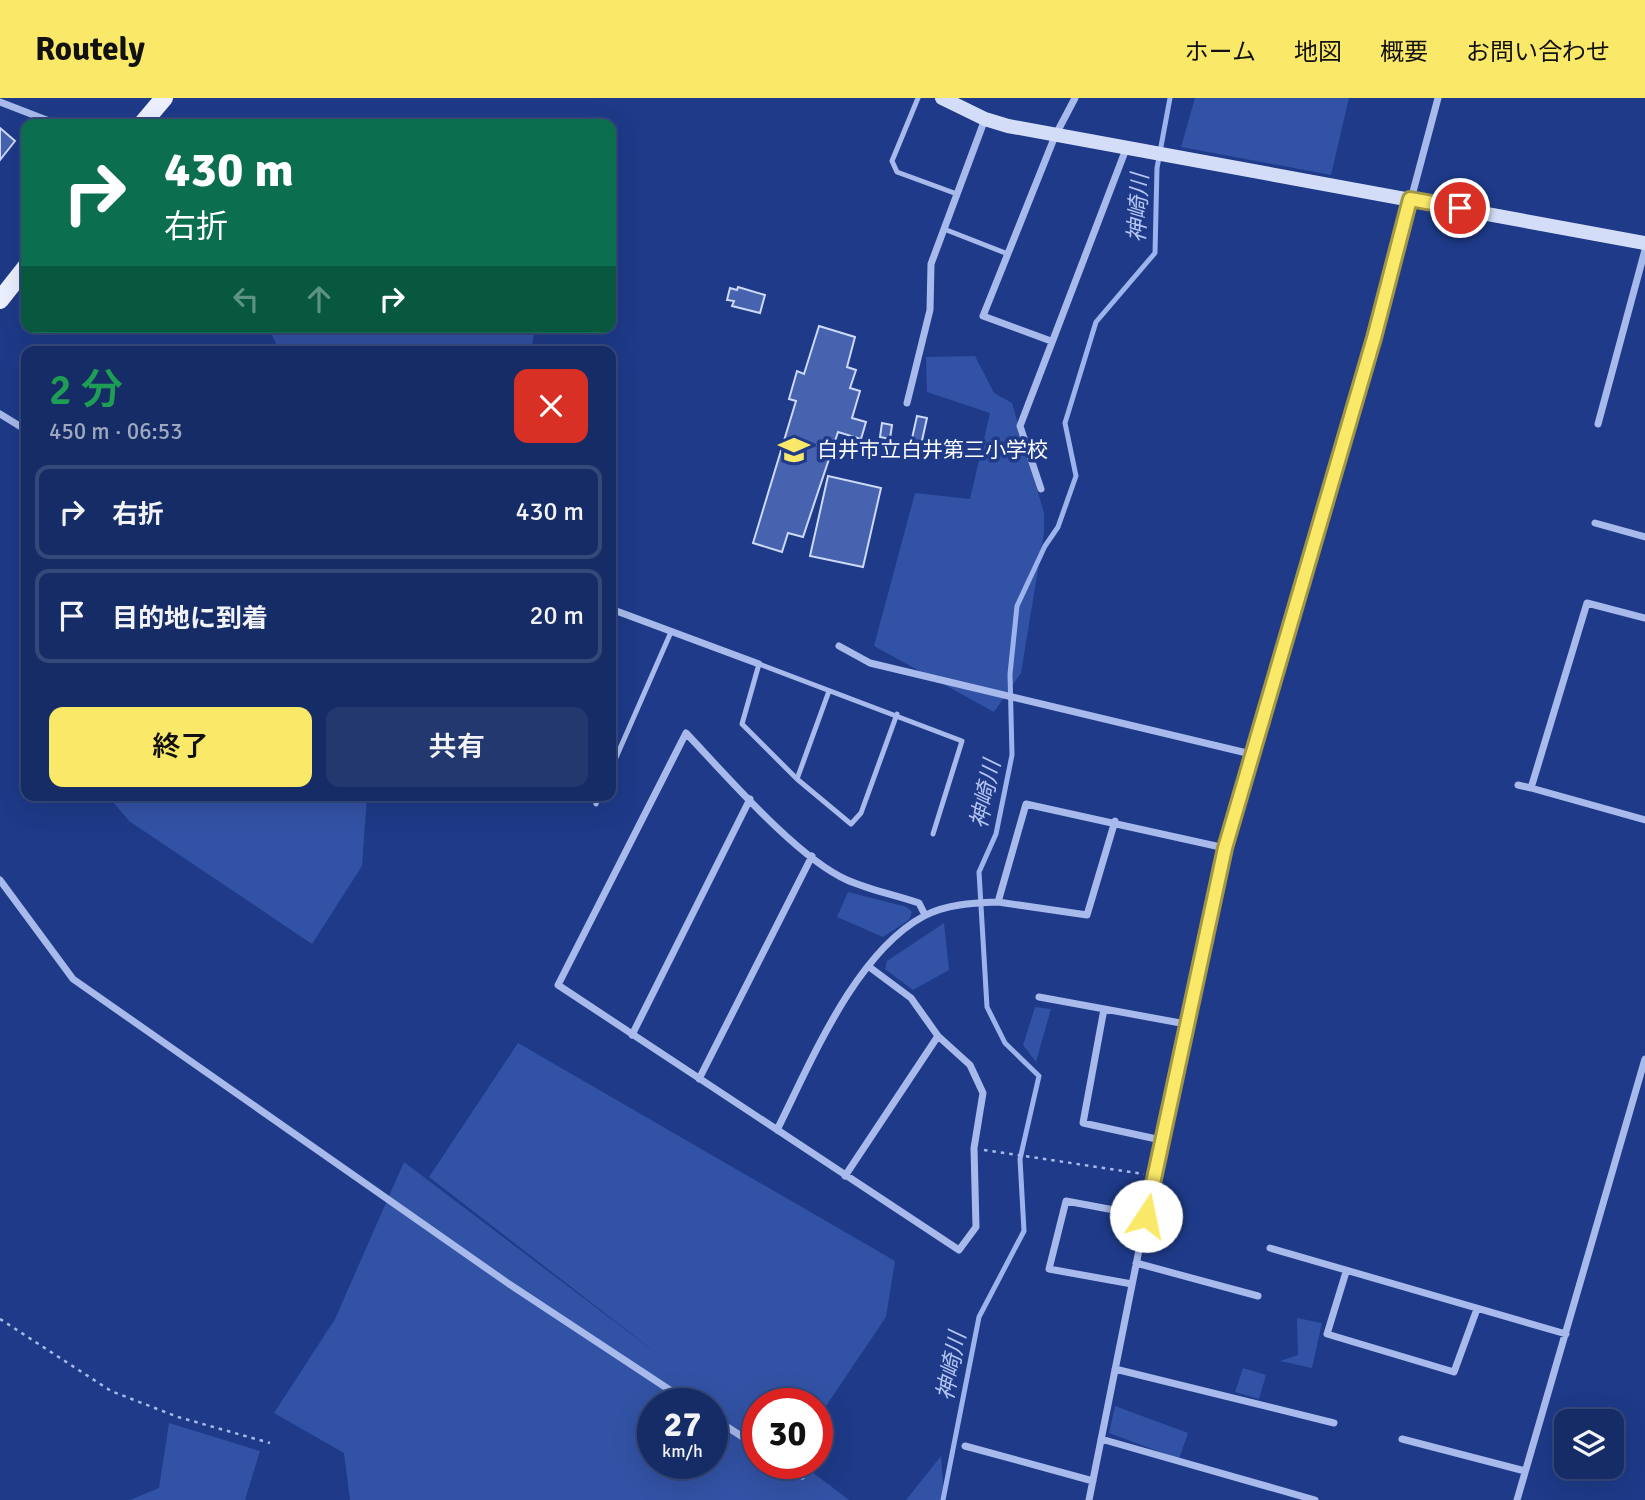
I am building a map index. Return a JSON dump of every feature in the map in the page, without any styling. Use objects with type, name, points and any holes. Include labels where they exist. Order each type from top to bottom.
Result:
[{"type":"main road","points":[[146,119],[163,98]]},
{"type":"main road","points":[[0,300],[21,273]]},
{"type":"street","points":[[942,98],[985,120],[1055,136],[1167,154],[1645,243]]},
{"type":"street","points":[[1051,341],[983,316],[1055,136],[1075,98]]},
{"type":"street","points":[[1089,1500],[1161,1140],[1225,848],[1324,513],[1438,98]]},
{"type":"street","points":[[0,102],[44,119]]},
{"type":"street","points":[[906,403],[930,310],[931,264],[985,120]]},
{"type":"street","points":[[1041,489],[1020,426],[1126,149]]},
{"type":"street","points":[[1598,424],[1645,250]]},
{"type":"street","points":[[0,414],[21,427]]},
{"type":"street","points":[[1595,523],[1645,537]]},
{"type":"street","points":[[1531,788],[1587,603],[1645,618]]},
{"type":"street","points":[[616,611],[759,664]]},
{"type":"street","points":[[839,646],[870,663],[1251,754]]},
{"type":"street","points":[[868,966],[911,998],[939,1036],[970,1065],[984,1093],[974,1148],[976,1227],[959,1250],[558,985],[686,733],[750,799],[811,856],[846,880],[919,903],[926,915]]},
{"type":"street","points":[[1518,785],[1645,820]]},
{"type":"street","points":[[632,1035],[750,799]]},
{"type":"street","points":[[998,902],[1026,804],[1115,821],[1225,848]]},
{"type":"street","points":[[777,1130],[823,1038],[868,966],[890,940],[926,915],[962,904],[998,902],[1087,915],[1115,821]]},
{"type":"street","points":[[699,1079],[811,856]]},
{"type":"street","points":[[0,880],[73,979],[509,1284],[667,1388]]},
{"type":"street","points":[[1039,997],[1186,1024]]},
{"type":"street","points":[[1104,1009],[1083,1123],[1161,1140]]},
{"type":"street","points":[[845,1176],[939,1036]]},
{"type":"street","points":[[1517,1500],[1645,1059]]},
{"type":"street","points":[[1132,1284],[1049,1269],[1066,1201],[1146,1216]]},
{"type":"street","points":[[1270,1248],[1566,1334]]},
{"type":"street","points":[[1136,1263],[1258,1296]]},
{"type":"street","points":[[1346,1272],[1328,1334],[1454,1372],[1477,1309]]},
{"type":"street","points":[[1115,1368],[1334,1423]]},
{"type":"street","points":[[1101,1439],[1315,1500]]},
{"type":"street","points":[[1402,1439],[1525,1471]]},
{"type":"street","points":[[965,1446],[1093,1481]]},
{"type":"lane","points":[[919,98],[892,160],[897,172],[957,194]]},
{"type":"lane","points":[[944,229],[1008,254]]},
{"type":"lane","points":[[616,758],[671,632]]},
{"type":"lane","points":[[897,714],[861,813],[850,824],[797,779],[742,724],[759,664],[897,714],[962,741],[933,834]]},
{"type":"lane","points":[[797,779],[829,691]]},
{"type":"path","points":[[974,1148],[1154,1175]]},
{"type":"path","points":[[0,1319],[111,1391],[178,1417],[270,1443]]},
{"type":"shaded area","points":[[1195,98],[1349,98],[1331,175],[1181,147]]},
{"type":"shaded area","points":[[271,333],[534,333],[532,346],[277,346]]},
{"type":"shaded area","points":[[975,356],[994,393],[1012,403],[1044,513],[1044,533],[1021,673],[994,712],[874,646],[915,493],[970,499],[990,413],[927,392],[926,357]]},
{"type":"shaded area","points":[[112,801],[367,801],[362,866],[312,944],[129,821]]},
{"type":"shaded area","points":[[848,892],[907,907],[912,912],[909,920],[883,937],[837,917]]},
{"type":"shaded area","points":[[944,923],[949,970],[913,990],[885,969],[887,961]]},
{"type":"shaded area","points":[[1035,1007],[1051,1009],[1036,1062],[1023,1045]]},
{"type":"shaded area","points":[[518,1043],[895,1261],[886,1317],[833,1396],[833,1388],[742,1388],[742,1479],[821,1479],[849,1500],[350,1500],[344,1453],[274,1413],[335,1319],[404,1162],[664,1359],[429,1177]]},
{"type":"shaded area","points":[[1297,1318],[1322,1323],[1312,1368],[1280,1361],[1298,1355]]},
{"type":"shaded area","points":[[1243,1368],[1266,1375],[1259,1399],[1235,1392]]},
{"type":"shaded area","points":[[1115,1406],[1188,1433],[1179,1459],[1109,1433]]},
{"type":"shaded area","points":[[169,1423],[260,1451],[245,1500],[130,1500],[159,1488]]},
{"type":"shaded area","points":[[941,1456],[944,1500],[906,1500]]},
{"type":"building","points":[[0,128],[15,141],[0,160]]},
{"type":"building","points":[[738,287],[765,295],[760,313],[732,306],[734,301],[727,300],[730,288],[737,290]]},
{"type":"building","points":[[819,326],[855,337],[847,367],[856,370],[850,388],[860,391],[852,418],[866,422],[861,439],[838,432],[803,537],[788,533],[782,552],[753,543],[796,401],[789,399],[797,371],[804,374]]},
{"type":"building","points":[[917,416],[927,418],[919,454],[909,452]]},
{"type":"building","points":[[882,423],[892,425],[890,439],[880,437]]},
{"type":"building","points":[[828,476],[881,488],[863,567],[810,556]]},
{"type":"waterway","name":"神崎川","points":[[943,1500],[979,1317],[1024,1231],[1020,1159],[1039,1076],[1005,1043],[987,1007],[979,872],[996,834],[1012,755],[1010,674],[1017,606],[1045,546],[1058,527],[1076,476],[1065,423],[1096,322],[1155,253],[1157,168],[1170,98]]},
{"type":"place","name":"白井市立白井第三小学校","points":[[794,450]]},
{"type":"route","points":[[1146,1216],[1225,848],[1374,338],[1410,199],[1460,208]]}]
